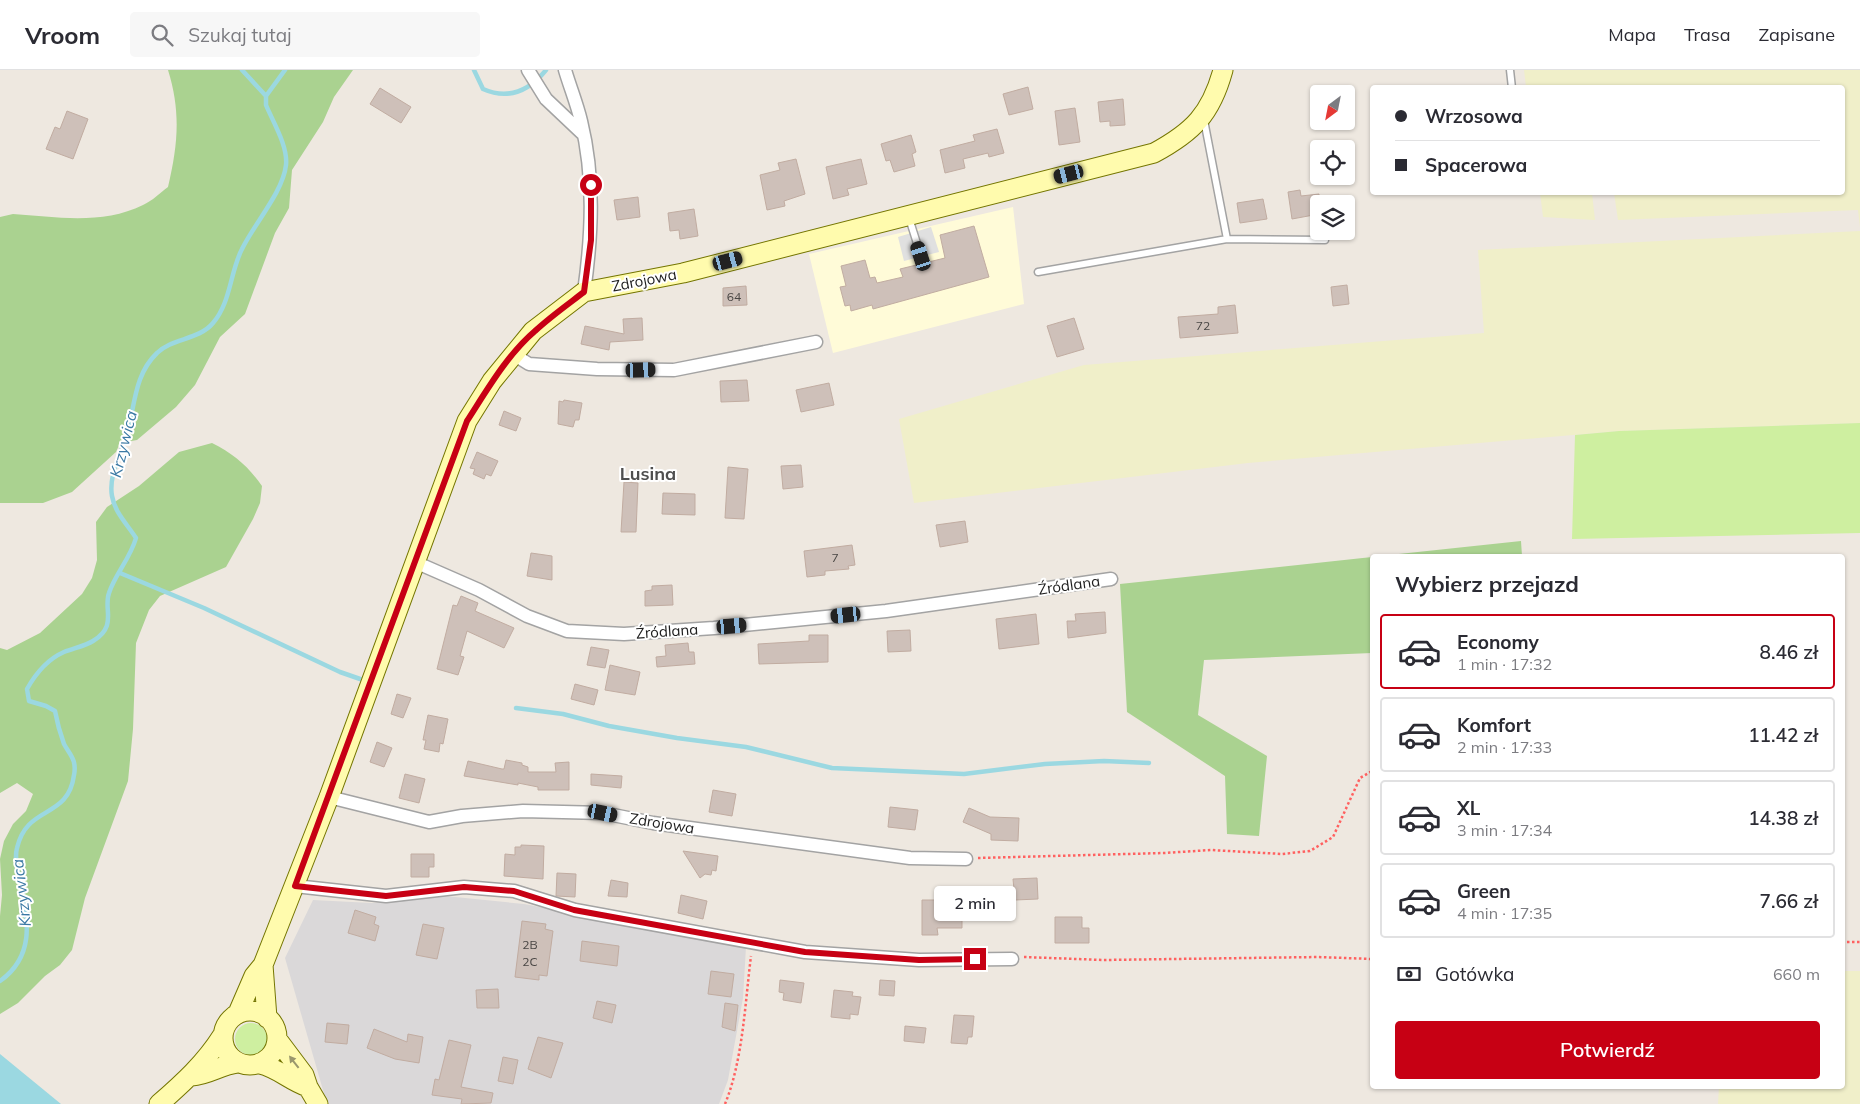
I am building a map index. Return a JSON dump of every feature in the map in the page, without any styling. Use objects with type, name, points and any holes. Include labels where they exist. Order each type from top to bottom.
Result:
[{"type":"street","points":[[565,70],[583,134],[591,185],[591,240],[584,292]]},
{"type":"street","name":"Zdrojowa","points":[[238,1013],[254,976],[263,965],[295,886],[467,421],[492,381],[513,354],[534,332],[584,292],[683,273],[908,214],[1154,153],[1189,132],[1204,116],[1223,70]]},
{"type":"street","points":[[529,71],[559,114],[583,134]]},
{"type":"street","points":[[513,354],[529,364],[615,370],[674,370],[816,342]]},
{"type":"street","name":"Źródlana","points":[[415,562],[479,590],[527,616],[567,631],[624,634],[714,628],[886,611],[1111,579]]},
{"type":"street","name":"Zdrojowa","points":[[329,797],[428,822],[462,816],[523,811],[603,813],[653,823],[910,858],[966,859]]},
{"type":"street","points":[[295,886],[386,896],[464,887],[514,891],[574,910],[805,952],[853,957],[919,960],[1012,959]]},
{"type":"street","name":"Zdrojowa","points":[[263,965],[267,1018]]},
{"type":"street","points":[[159,1104],[192,1076],[222,1036],[227,1023],[238,1013],[253,1011],[267,1018],[273,1024],[277,1039],[304,1075],[308,1088],[318,1104]]},
{"type":"street","points":[[222,1036],[226,1052],[237,1063]]},
{"type":"street","points":[[192,1076],[204,1075],[224,1065],[237,1063],[252,1066],[260,1064],[272,1054],[277,1039]]},
{"type":"street","points":[[260,1064],[274,1068],[294,1082],[308,1088]]},
{"type":"lane","points":[[1510,70],[1512,85]]},
{"type":"lane","points":[[1204,116],[1227,239]]},
{"type":"lane","points":[[908,214],[921,256]]},
{"type":"lane","points":[[1038,272],[1227,239],[1310,240]]},
{"type":"path","points":[[966,859],[1211,850],[1282,854],[1310,851],[1333,837],[1360,778],[1370,772]]},
{"type":"path","points":[[1845,942],[1860,942]]},
{"type":"path","points":[[725,1104],[730,1091],[742,1028],[752,943]]},
{"type":"path","points":[[1012,959],[1025,957],[1102,960],[1318,956],[1370,959]]},
{"type":"shaded area","points":[[1013,207],[1024,304],[833,353],[809,254]]},
{"type":"shaded area","points":[[931,227],[939,252],[904,261],[898,237]]},
{"type":"shaded area","points":[[445,896],[524,904],[746,947],[743,998],[728,1080],[719,1104],[327,1104],[285,958],[313,900],[372,903]]},
{"type":"green space","points":[[168,70],[353,70],[334,97],[323,122],[292,170],[289,208],[275,233],[245,314],[220,337],[195,385],[176,407],[137,440],[120,443],[116,452],[72,492],[43,503],[0,503],[0,217],[13,214],[62,218],[112,215],[128,211],[146,203],[168,187],[177,128],[175,100]]},
{"type":"green space","points":[[1524,70],[1860,70],[1860,227],[1858,210],[1618,220],[1614,195],[1845,195],[1845,85],[1526,85]]},
{"type":"green space","points":[[1540,195],[1592,195],[1595,220],[1543,217]]},
{"type":"green space","points":[[1860,231],[1860,423],[1619,431],[1248,463],[914,503],[899,419],[1084,365],[1484,333],[1478,250]]},
{"type":"green space","points":[[1860,423],[1860,533],[1572,539],[1575,435],[1619,431]]},
{"type":"green space","points":[[212,443],[240,461],[257,479],[262,486],[260,503],[226,567],[160,596],[149,610],[136,643],[133,729],[128,781],[85,898],[72,950],[60,965],[45,976],[18,1003],[0,1014],[0,916],[2,895],[0,859],[4,841],[13,824],[26,811],[33,794],[17,783],[0,793],[0,648],[7,650],[40,633],[82,594],[92,578],[97,560],[96,522],[107,507],[139,486],[179,452]]},
{"type":"green space","points":[[1521,541],[1522,554],[1399,554]]},
{"type":"green space","points":[[1370,557],[1370,653],[1204,660],[1198,715],[1267,756],[1259,836],[1227,834],[1225,776],[1127,712],[1120,584]]},
{"type":"green space","points":[[1845,971],[1860,971],[1860,1104],[1718,1104],[1719,1089],[1845,1089]]},
{"type":"green space","points":[[251,1023],[257,1024],[262,1028],[266,1033],[266,1045],[262,1050],[257,1054],[251,1055],[245,1054],[240,1050],[236,1045],[235,1039],[236,1033],[240,1028],[245,1024]]},
{"type":"water","points":[[0,1054],[61,1104],[0,1104]]},
{"type":"building","points":[[1028,87],[1033,109],[1009,115],[1003,94]]},
{"type":"building","points":[[380,88],[411,107],[401,123],[370,104]]},
{"type":"building","points":[[1123,99],[1125,125],[1110,126],[1110,121],[1100,122],[1098,102]]},
{"type":"building","points":[[1075,108],[1080,142],[1059,145],[1055,111]]},
{"type":"building","points":[[67,111],[88,119],[73,159],[46,149],[55,127],[60,129]]},
{"type":"building","points":[[997,129],[1004,153],[989,157],[988,153],[963,159],[965,168],[945,173],[940,150],[975,141],[973,135]]},
{"type":"building","points":[[911,135],[916,152],[912,154],[915,166],[894,172],[890,160],[886,161],[881,144]]},
{"type":"building","points":[[796,159],[805,194],[784,201],[785,206],[767,210],[760,175],[780,170],[778,163]]},
{"type":"building","points":[[861,159],[867,184],[847,189],[849,195],[833,199],[826,167]]},
{"type":"building","points":[[1300,190],[1301,196],[1310,195],[1310,216],[1292,219],[1288,192]]},
{"type":"building","points":[[638,197],[640,217],[617,220],[614,200]]},
{"type":"building","points":[[1263,199],[1267,219],[1240,223],[1237,203]]},
{"type":"building","points":[[694,209],[698,236],[680,239],[679,230],[670,231],[668,213]]},
{"type":"building","points":[[974,226],[989,277],[873,309],[872,305],[851,311],[850,305],[845,306],[840,287],[846,286],[841,266],[865,260],[870,278],[875,277],[877,283],[903,277],[900,269],[945,258],[940,235]]},
{"type":"building","points":[[1347,285],[1349,304],[1333,306],[1331,287]]},
{"type":"building","points":[[746,286],[747,305],[723,306],[723,288]]},
{"type":"building","points":[[1235,305],[1238,333],[1180,338],[1178,317],[1218,314],[1218,307]]},
{"type":"building","points":[[642,318],[643,340],[610,342],[609,350],[581,344],[585,326],[624,334],[623,319]]},
{"type":"building","points":[[1074,318],[1084,349],[1057,357],[1047,326]]},
{"type":"building","points":[[747,380],[749,401],[721,402],[720,381]]},
{"type":"building","points":[[829,383],[834,405],[801,412],[796,390]]},
{"type":"building","points":[[564,400],[582,403],[579,420],[575,420],[573,427],[558,424],[559,401],[563,402]]},
{"type":"building","points":[[504,411],[521,418],[516,431],[499,425]]},
{"type":"building","points":[[477,452],[498,461],[491,476],[486,474],[484,479],[473,474],[475,469],[470,468]]},
{"type":"building","points":[[801,465],[803,487],[783,489],[781,466]]},
{"type":"building","points":[[728,467],[748,469],[744,519],[725,518]]},
{"type":"building","points":[[624,482],[638,483],[636,532],[621,532]]},
{"type":"building","points":[[663,493],[695,494],[695,515],[662,514]]},
{"type":"building","points":[[965,521],[968,542],[940,547],[936,525]]},
{"type":"building","points":[[852,545],[855,565],[848,566],[849,569],[825,571],[825,575],[807,577],[804,551]]},
{"type":"building","points":[[531,553],[552,556],[552,580],[527,576]]},
{"type":"building","points":[[672,585],[673,605],[645,606],[645,591],[652,590],[652,586]]},
{"type":"building","points":[[461,596],[478,603],[475,611],[514,628],[504,648],[467,631],[460,656],[464,657],[458,675],[437,669],[453,605],[457,606]]},
{"type":"building","points":[[1105,612],[1106,633],[1068,638],[1067,621],[1076,621],[1075,614]]},
{"type":"building","points":[[1036,614],[1039,644],[999,649],[996,619]]},
{"type":"building","points":[[910,630],[911,651],[888,652],[887,631]]},
{"type":"building","points":[[809,635],[828,635],[828,662],[759,664],[758,644],[809,641]]},
{"type":"building","points":[[688,643],[689,652],[694,652],[695,664],[657,667],[656,657],[666,656],[665,645]]},
{"type":"building","points":[[591,647],[609,650],[605,668],[587,665]]},
{"type":"building","points":[[610,665],[640,672],[635,695],[605,690]]},
{"type":"building","points":[[575,684],[598,690],[594,705],[571,699]]},
{"type":"building","points":[[397,694],[411,698],[403,718],[391,714]]},
{"type":"building","points":[[428,715],[448,719],[443,744],[440,743],[439,752],[424,749],[426,740],[423,740]]},
{"type":"building","points":[[377,742],[392,748],[384,767],[370,762]]},
{"type":"building","points":[[506,760],[522,763],[522,765],[528,767],[528,772],[556,772],[555,763],[569,762],[569,790],[538,790],[538,787],[518,783],[518,785],[464,776],[468,761],[504,769]]},
{"type":"building","points":[[405,774],[425,779],[419,803],[399,798]]},
{"type":"building","points":[[591,774],[622,776],[621,788],[591,785]]},
{"type":"building","points":[[713,790],[736,794],[732,816],[709,812]]},
{"type":"building","points":[[890,807],[918,810],[915,830],[888,827]]},
{"type":"building","points":[[969,808],[990,817],[1019,818],[1018,841],[991,840],[991,834],[963,822]]},
{"type":"building","points":[[521,845],[544,846],[543,879],[504,876],[505,854],[515,855],[515,847],[521,847]]},
{"type":"building","points":[[683,851],[718,856],[716,871],[712,870],[711,875],[705,874],[700,878]]},
{"type":"building","points":[[411,854],[434,854],[434,867],[429,867],[429,877],[411,877]]},
{"type":"building","points":[[557,873],[576,874],[575,897],[556,896]]},
{"type":"building","points":[[1037,878],[1038,899],[1015,900],[1013,879]]},
{"type":"building","points":[[611,880],[628,883],[627,897],[608,896]]},
{"type":"building","points":[[681,895],[707,901],[703,919],[678,913]]},
{"type":"building","points":[[922,900],[961,900],[962,911],[966,915],[962,920],[962,928],[937,928],[938,935],[922,935]]},
{"type":"building","points":[[355,910],[376,917],[374,924],[379,926],[375,941],[348,933]]},
{"type":"building","points":[[1055,917],[1082,917],[1082,928],[1089,928],[1089,943],[1055,943]]},
{"type":"building","points":[[522,921],[546,924],[545,929],[553,931],[547,976],[539,975],[539,980],[515,977]]},
{"type":"building","points":[[423,924],[444,928],[437,959],[416,955]]},
{"type":"building","points":[[582,941],[619,946],[617,966],[580,961]]},
{"type":"building","points":[[711,971],[734,974],[731,997],[708,994]]},
{"type":"building","points":[[780,980],[804,983],[801,1003],[783,1000],[784,993],[779,992]]},
{"type":"building","points":[[880,980],[895,981],[894,996],[879,995]]},
{"type":"building","points":[[498,989],[499,1008],[477,1008],[476,990]]},
{"type":"building","points":[[834,990],[853,992],[852,996],[861,997],[858,1015],[850,1014],[850,1019],[831,1017]]},
{"type":"building","points":[[597,1001],[616,1005],[612,1023],[593,1018]]},
{"type":"building","points":[[725,1003],[738,1005],[735,1031],[722,1027]]},
{"type":"building","points":[[954,1015],[974,1016],[972,1037],[968,1037],[967,1044],[951,1043]]},
{"type":"building","points":[[327,1023],[349,1025],[347,1044],[325,1042]]},
{"type":"building","points":[[905,1026],[926,1028],[924,1043],[904,1041]]},
{"type":"building","points":[[374,1029],[407,1042],[408,1034],[423,1037],[419,1063],[395,1059],[367,1048]]},
{"type":"building","points":[[538,1037],[563,1043],[551,1078],[528,1069]]},
{"type":"building","points":[[449,1040],[471,1045],[461,1087],[493,1093],[491,1103],[461,1104],[462,1099],[432,1095],[435,1079],[439,1080]]},
{"type":"building","points":[[503,1057],[518,1060],[513,1084],[498,1081]]},
{"type":"waterway","points":[[242,70],[266,96]]},
{"type":"waterway","name":"Krzywica","points":[[0,981],[11,972],[19,961],[24,950],[26,938],[26,912],[17,866],[17,848],[22,834],[29,824],[64,799],[70,789],[75,770],[75,765],[64,744],[55,711],[29,701],[27,689],[38,672],[53,658],[90,643],[101,635],[105,629],[108,617],[109,593],[136,538],[116,508],[111,488],[114,471],[126,438],[140,379],[150,361],[163,348],[207,329],[219,315],[242,249],[280,186],[286,165],[285,150],[266,105],[266,96],[285,70]]},
{"type":"waterway","name":"Krzywica","points":[[474,70],[483,89],[501,94],[518,92],[532,83],[546,70]]},
{"type":"waterway","points":[[120,573],[204,608],[340,672],[363,680]]},
{"type":"waterway","points":[[516,708],[563,714],[609,726],[677,738],[746,747],[832,768],[964,774],[1045,764],[1104,761],[1149,763]]},
{"type":"district","name":"Lusina","points":[[648,473]]},
{"type":"route","points":[[591,185],[591,240],[584,292],[534,332],[513,354],[492,381],[467,421],[295,886],[386,896],[464,887],[514,891],[574,910],[805,952],[853,957],[919,960],[975,959]]}]
